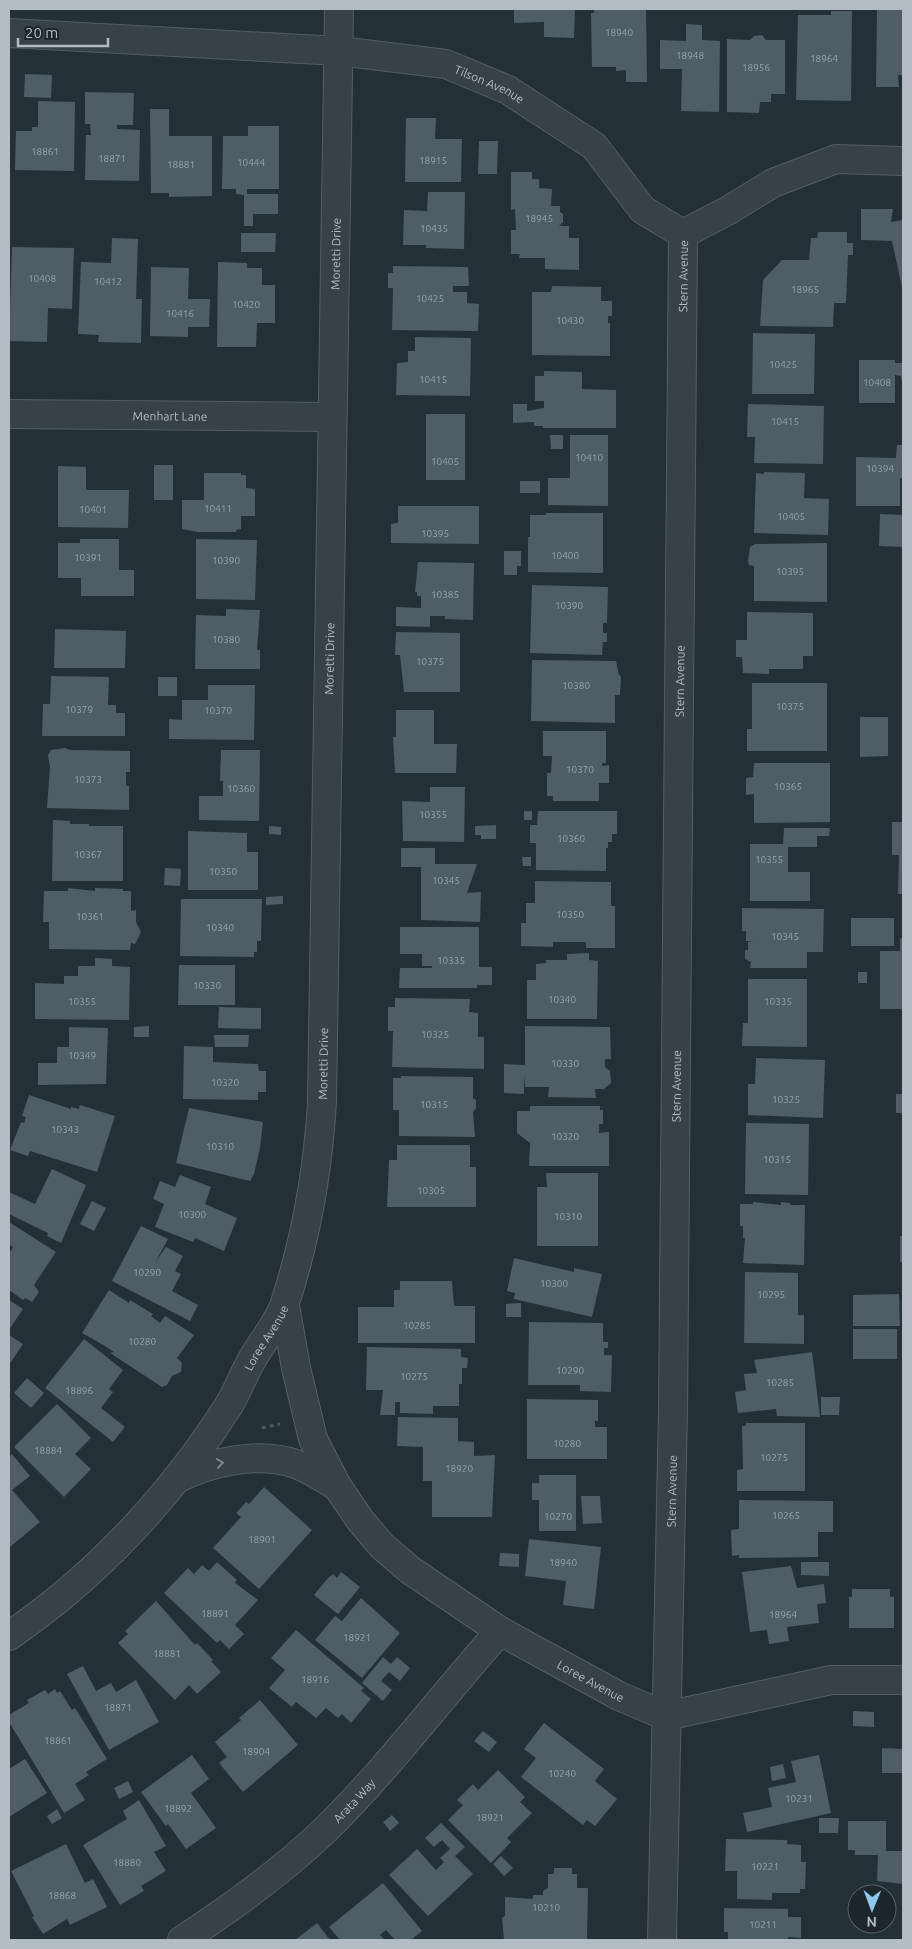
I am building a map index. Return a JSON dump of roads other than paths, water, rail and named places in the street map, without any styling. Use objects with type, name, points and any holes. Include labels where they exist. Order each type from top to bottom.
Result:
[{"type":"street","name":"Moretti Drive","points":[[285,1305],[311,1200],[317,1163],[322,1102],[340,9]]},
{"type":"street","name":"Tilson Avenue","points":[[9,33],[339,51],[446,64],[508,90],[594,146],[643,210],[683,234]]},
{"type":"street","points":[[683,234],[729,210],[773,183],[836,159],[903,161]]},
{"type":"street","name":"Stern Avenue","points":[[662,1940],[674,1379],[683,234]]},
{"type":"street","name":"Menhart Lane","points":[[9,414],[332,417]]},
{"type":"street","name":"Loree Avenue","points":[[285,1305],[296,1368],[312,1439],[337,1486],[360,1520],[382,1546],[410,1570],[500,1631],[619,1696],[666,1716]]},
{"type":"street","name":"Loree Avenue","points":[[9,1636],[81,1580],[128,1534],[175,1480],[230,1403],[252,1359],[285,1305]]},
{"type":"street","name":"Loree Avenue","points":[[175,1480],[215,1464],[261,1459],[297,1464],[337,1486]]},
{"type":"street","name":"Arata Way","points":[[182,1940],[239,1902],[322,1833],[378,1775],[500,1631]]},
{"type":"street","points":[[666,1716],[831,1680],[903,1680]]}]
